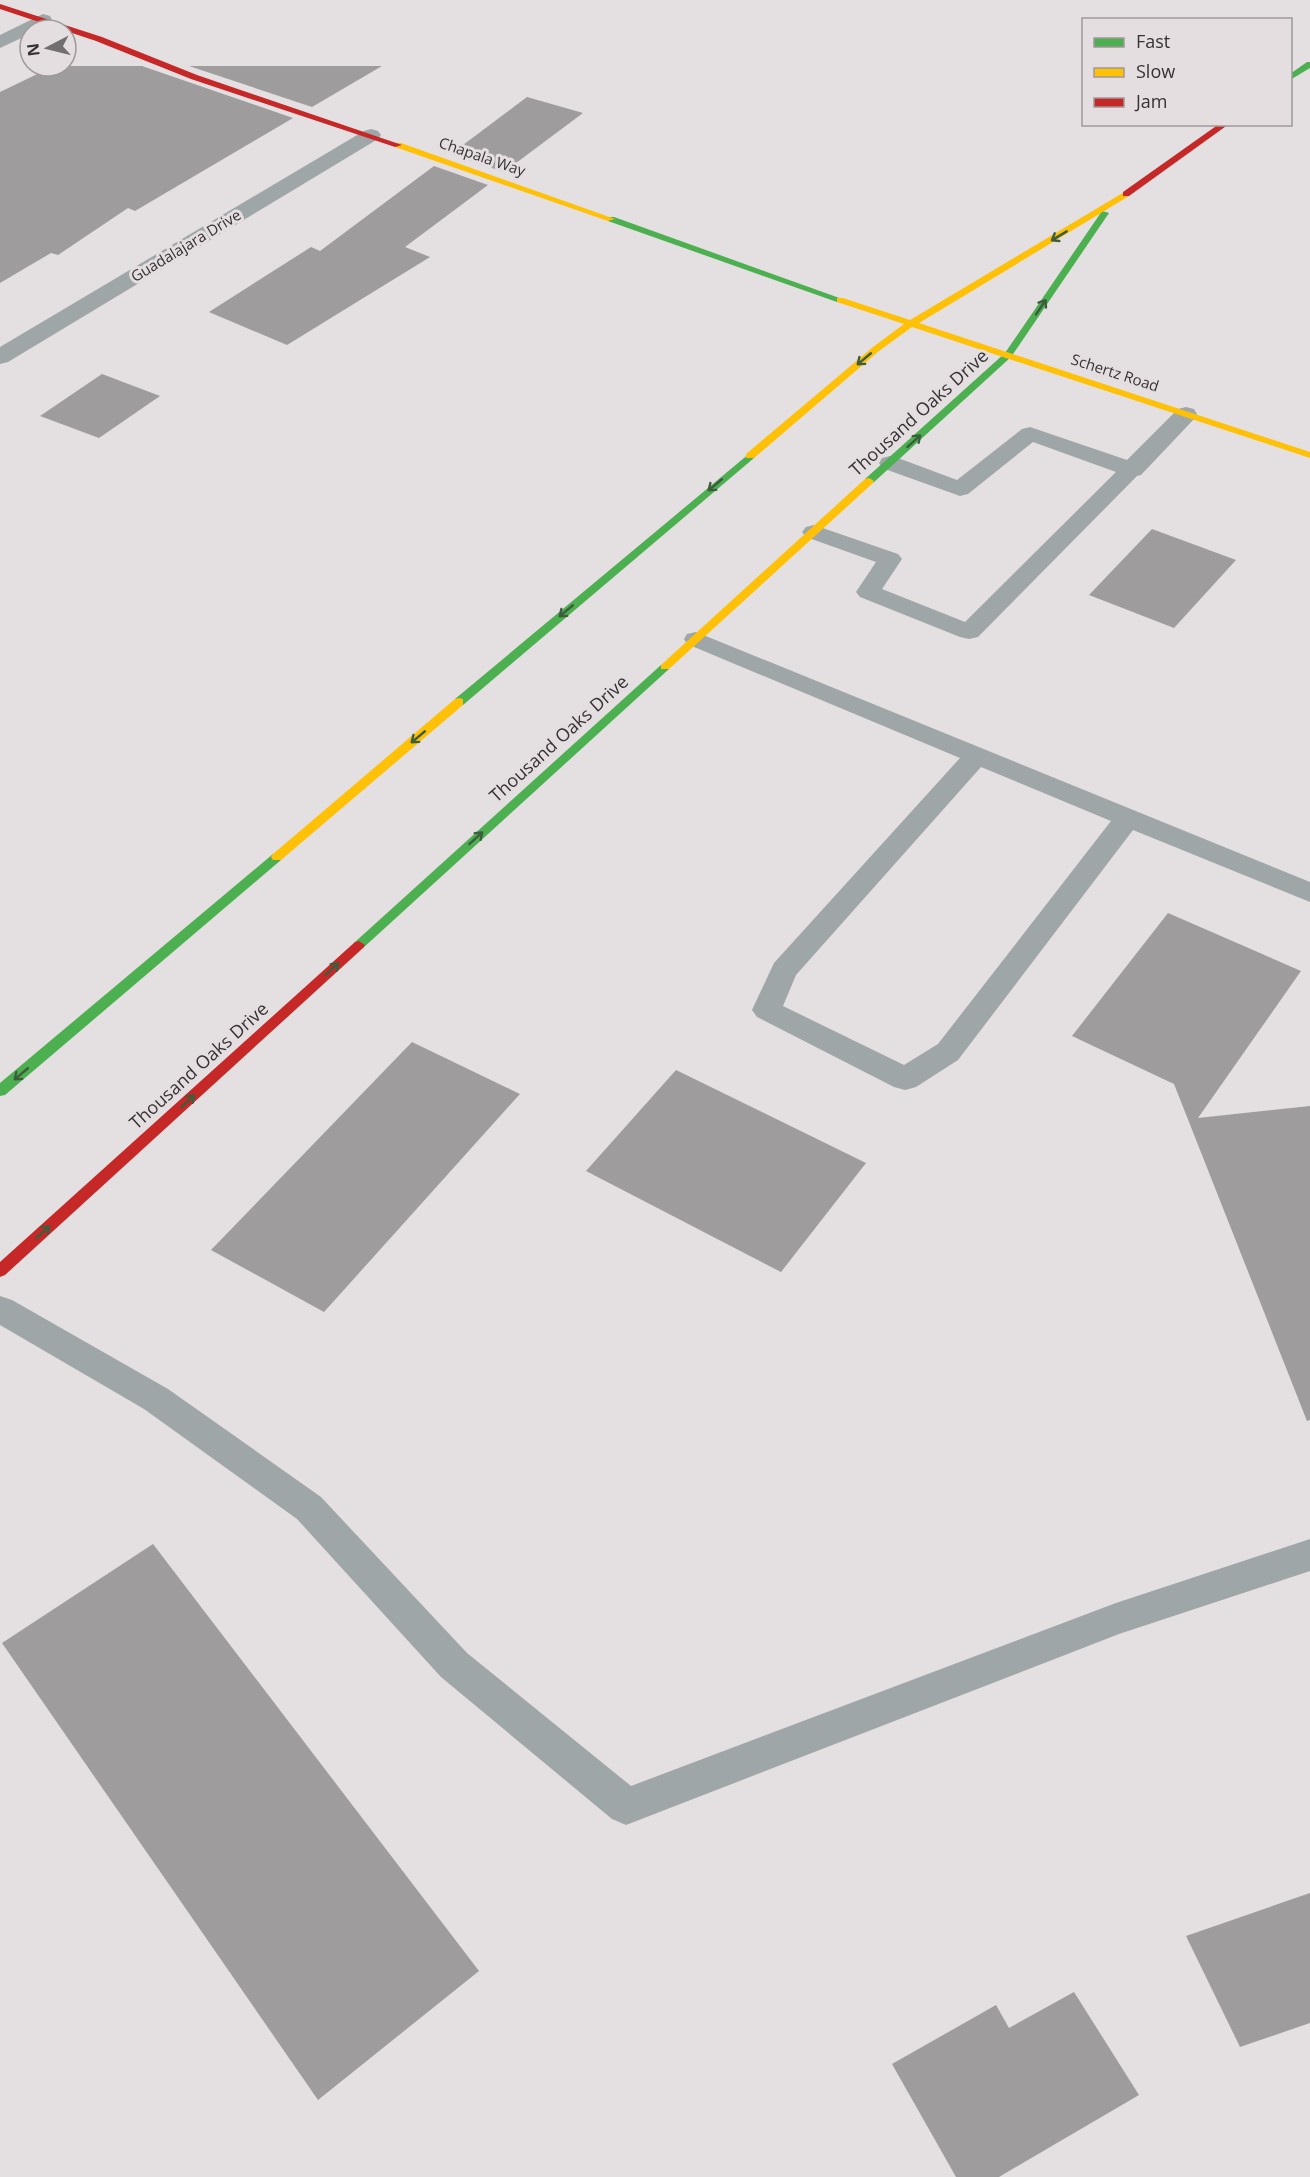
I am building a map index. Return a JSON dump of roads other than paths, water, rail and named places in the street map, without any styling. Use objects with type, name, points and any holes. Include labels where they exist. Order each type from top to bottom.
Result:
[{"type":"main road","name":"Chapala Way","points":[[0,6],[34,18]]},
{"type":"main road","name":"Chapala Way","points":[[78,32],[194,77],[371,135],[910,324]]},
{"type":"main road","points":[[1292,77],[1310,64]]},
{"type":"main road","name":"Thousand Oaks Drive","points":[[0,1091],[876,349],[910,324],[1109,206],[1221,126]]},
{"type":"main road","name":"Thousand Oaks Drive","points":[[0,1271],[1008,356],[1109,206]]},
{"type":"main road","name":"Schertz Road","points":[[910,324],[1310,455]]},
{"type":"street","points":[[0,42],[18,33]]},
{"type":"street","name":"Guadalajara Drive","points":[[0,357],[371,135]]},
{"type":"lane","points":[[814,532],[890,559],[868,592],[969,632],[1133,470],[1186,414]]},
{"type":"lane","points":[[890,463],[960,489],[1030,434],[1133,470]]},
{"type":"lane","points":[[696,639],[1310,893]]},
{"type":"lane","points":[[977,755],[784,970],[767,1010],[905,1079],[948,1052],[1128,818]]},
{"type":"lane","points":[[0,1309],[156,1399],[309,1508],[454,1665],[626,1806],[1116,1618],[1310,1555]]}]
